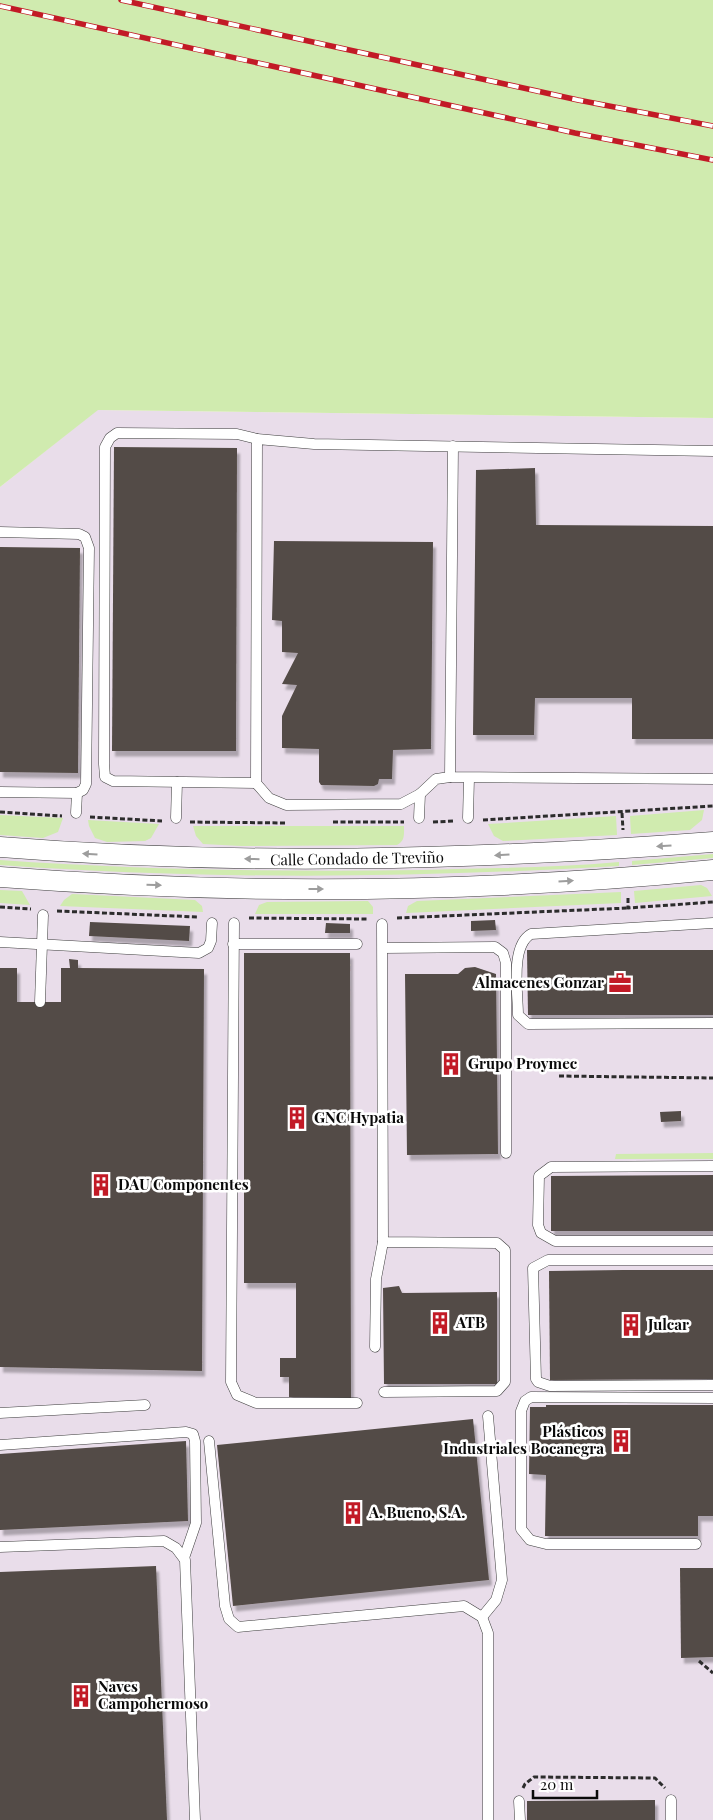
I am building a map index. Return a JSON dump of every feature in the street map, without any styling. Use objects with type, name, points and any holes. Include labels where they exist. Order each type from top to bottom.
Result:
[{"type":"street","name":"Calle Condado de Treviño","points":[[0,847],[110,856],[286,860],[452,858],[713,842]]},
{"type":"street","name":"Calle Condado de Treviño","points":[[0,877],[212,887],[369,889],[489,886],[713,870]]},
{"type":"lane","points":[[256,783],[113,781],[105,777],[105,447],[110,438],[117,433],[237,434],[257,439],[314,444],[713,451]]},
{"type":"lane","points":[[257,439],[256,783],[269,798],[286,805],[400,804],[420,794],[436,779],[450,777],[713,779]]},
{"type":"lane","points":[[450,777],[453,446]]},
{"type":"lane","points":[[0,532],[79,534],[85,537],[89,548],[87,773],[84,790],[77,793],[0,792]]},
{"type":"lane","points":[[468,818],[469,778]]},
{"type":"lane","points":[[176,818],[177,782]]},
{"type":"lane","points":[[76,813],[77,793]]},
{"type":"lane","points":[[420,794],[420,818]]},
{"type":"lane","points":[[40,1002],[43,912]]},
{"type":"lane","points":[[0,942],[42,946],[199,953],[208,948],[211,941],[207,920]]},
{"type":"lane","points":[[239,921],[233,944],[231,1382],[237,1395],[256,1403],[357,1403]]},
{"type":"lane","points":[[375,1347],[376,1278],[383,1242],[382,948],[378,921]]},
{"type":"lane","points":[[713,923],[531,934],[524,938],[518,953],[518,1015],[528,1024],[713,1023]]},
{"type":"lane","points":[[233,944],[357,944]]},
{"type":"lane","points":[[382,948],[495,947],[503,953],[506,963],[506,1153]]},
{"type":"lane","points":[[713,1166],[551,1167],[538,1176],[538,1225],[541,1233],[555,1240],[713,1240]]},
{"type":"lane","points":[[383,1242],[497,1243],[505,1250],[504,1382],[502,1387],[497,1391],[384,1392]]},
{"type":"lane","points":[[713,1260],[548,1260],[534,1268],[536,1379],[538,1382],[550,1386],[713,1385]]},
{"type":"lane","points":[[696,1544],[546,1544],[530,1540],[521,1529],[521,1411],[525,1400],[531,1398],[713,1398]]},
{"type":"lane","points":[[0,1413],[145,1405]]},
{"type":"lane","points":[[482,1617],[496,1600],[502,1580],[488,1416]]},
{"type":"lane","points":[[0,1445],[186,1432],[192,1434],[195,1441],[196,1523],[184,1558],[195,1820]]},
{"type":"lane","points":[[209,1441],[225,1606],[229,1619],[238,1628],[464,1606],[482,1617],[488,1633],[488,1820]]},
{"type":"lane","points":[[0,1547],[164,1541],[176,1548],[184,1558]]},
{"type":"lane","points":[[671,1800],[671,1820]]},
{"type":"lane","points":[[519,1801],[520,1820]]},
{"type":"path","points":[[0,907],[43,912],[207,920]]},
{"type":"path","points":[[392,918],[628,908]]},
{"type":"path","points":[[239,921],[378,921]]},
{"type":"path","points":[[559,1076],[713,1078]]},
{"type":"path","points":[[699,1661],[713,1673]]},
{"type":"path","points":[[519,1801],[524,1784],[534,1777],[655,1778],[666,1789],[671,1800]]},
{"type":"shaded area","points":[[97,410],[713,418],[713,1820],[0,1820],[0,487]]},
{"type":"green space","points":[[0,0],[713,0],[713,418],[98,410],[0,487]]},
{"type":"green space","points":[[704,810],[702,820],[690,830],[631,834],[630,816]]},
{"type":"green space","points":[[0,815],[63,818],[58,832],[43,838],[0,835]]},
{"type":"green space","points":[[616,816],[617,835],[503,841],[494,836],[488,824]]},
{"type":"green space","points":[[88,820],[159,824],[151,838],[145,841],[107,842],[95,838]]},
{"type":"green space","points":[[193,826],[404,826],[404,832],[403,840],[397,845],[241,846],[203,844],[196,836]]},
{"type":"green space","points":[[713,854],[713,858],[632,865],[632,861]]},
{"type":"green space","points":[[0,860],[158,868],[317,871],[546,867],[619,862],[619,866],[464,873],[310,876],[77,870],[0,865]]},
{"type":"green space","points":[[701,885],[707,888],[712,896],[635,903],[634,891]]},
{"type":"green space","points":[[0,890],[22,891],[30,905],[0,903]]},
{"type":"green space","points":[[621,892],[621,903],[406,913],[408,906],[417,901]]},
{"type":"green space","points":[[72,894],[195,900],[202,906],[203,912],[60,906]]},
{"type":"green space","points":[[368,901],[373,907],[373,914],[255,914],[259,905],[267,902]]},
{"type":"green space","points":[[713,1153],[713,1159],[615,1159],[616,1154]]},
{"type":"building","points":[[114,447],[237,448],[236,751],[112,751]]},
{"type":"building","points":[[535,468],[536,525],[713,526],[713,739],[632,739],[632,698],[535,698],[534,735],[473,735],[476,470]]},
{"type":"building","points":[[274,541],[433,542],[431,749],[393,750],[392,779],[379,779],[378,784],[374,786],[321,785],[319,782],[319,749],[282,748],[282,716],[297,685],[282,684],[298,653],[282,652],[282,621],[272,620]]},
{"type":"building","points":[[0,547],[80,548],[78,773],[0,772]]},
{"type":"building","points":[[495,920],[496,930],[471,931],[471,921]]},
{"type":"building","points":[[90,922],[190,926],[189,941],[89,936]]},
{"type":"building","points":[[326,923],[350,924],[350,933],[325,933]]},
{"type":"building","name":"Almacenes Gonzar","points":[[527,950],[713,950],[713,1015],[528,1015]]},
{"type":"building","name":"GNC Hypatia","points":[[244,953],[350,953],[351,1398],[289,1397],[289,1377],[280,1377],[280,1358],[296,1358],[296,1283],[244,1283]]},
{"type":"building","name":"DAU Componentes","points":[[69,959],[78,960],[78,968],[204,969],[202,1371],[0,1367],[0,968],[17,968],[17,1002],[61,1002],[61,968],[70,968]]},
{"type":"building","name":"Grupo Proymec","points":[[475,967],[496,974],[498,1154],[407,1155],[405,974],[458,974],[465,968]]},
{"type":"building","points":[[681,1111],[681,1121],[661,1122],[660,1112]]},
{"type":"building","points":[[713,1175],[713,1231],[551,1231],[551,1176]]},
{"type":"building","name":"Julcar","points":[[713,1270],[713,1379],[550,1380],[549,1271]]},
{"type":"building","name":"ATB","points":[[399,1286],[402,1293],[497,1292],[497,1384],[384,1384],[383,1288]]},
{"type":"building","name":"Plásticos Industriales Bocanegra","points":[[546,1405],[713,1405],[713,1516],[698,1516],[698,1536],[545,1536],[546,1475],[529,1474],[530,1407],[546,1407]]},
{"type":"building","name":"A. Bueno, S.A.","points":[[473,1419],[489,1580],[233,1606],[217,1445]]},
{"type":"building","points":[[186,1441],[188,1521],[0,1530],[0,1454]]},
{"type":"building","name":"Naves Campohermoso","points":[[156,1566],[167,1820],[0,1820],[0,1572]]},
{"type":"building","points":[[680,1568],[713,1568],[713,1657],[681,1658]]},
{"type":"building","points":[[655,1800],[655,1820],[527,1820],[527,1801]]},
{"type":"railway","points":[[121,0],[578,100],[713,126]]},
{"type":"railway","points":[[0,6],[575,133],[713,160]]},
{"type":"place","name":"Almacenes Gonzar","points":[[620,983]]},
{"type":"place","name":"Grupo Proymec","points":[[451,1064]]},
{"type":"place","name":"GNC Hypatia","points":[[297,1118]]},
{"type":"place","name":"DAU Componentes","points":[[101,1185]]},
{"type":"place","name":"ATB","points":[[440,1323]]},
{"type":"place","name":"Julcar","points":[[631,1325]]},
{"type":"place","name":"Plásticos Industriales Bocanegra","points":[[621,1441]]},
{"type":"place","name":"A. Bueno, S.A.","points":[[353,1513]]},
{"type":"place","name":"Naves Campohermoso","points":[[81,1696]]}]
